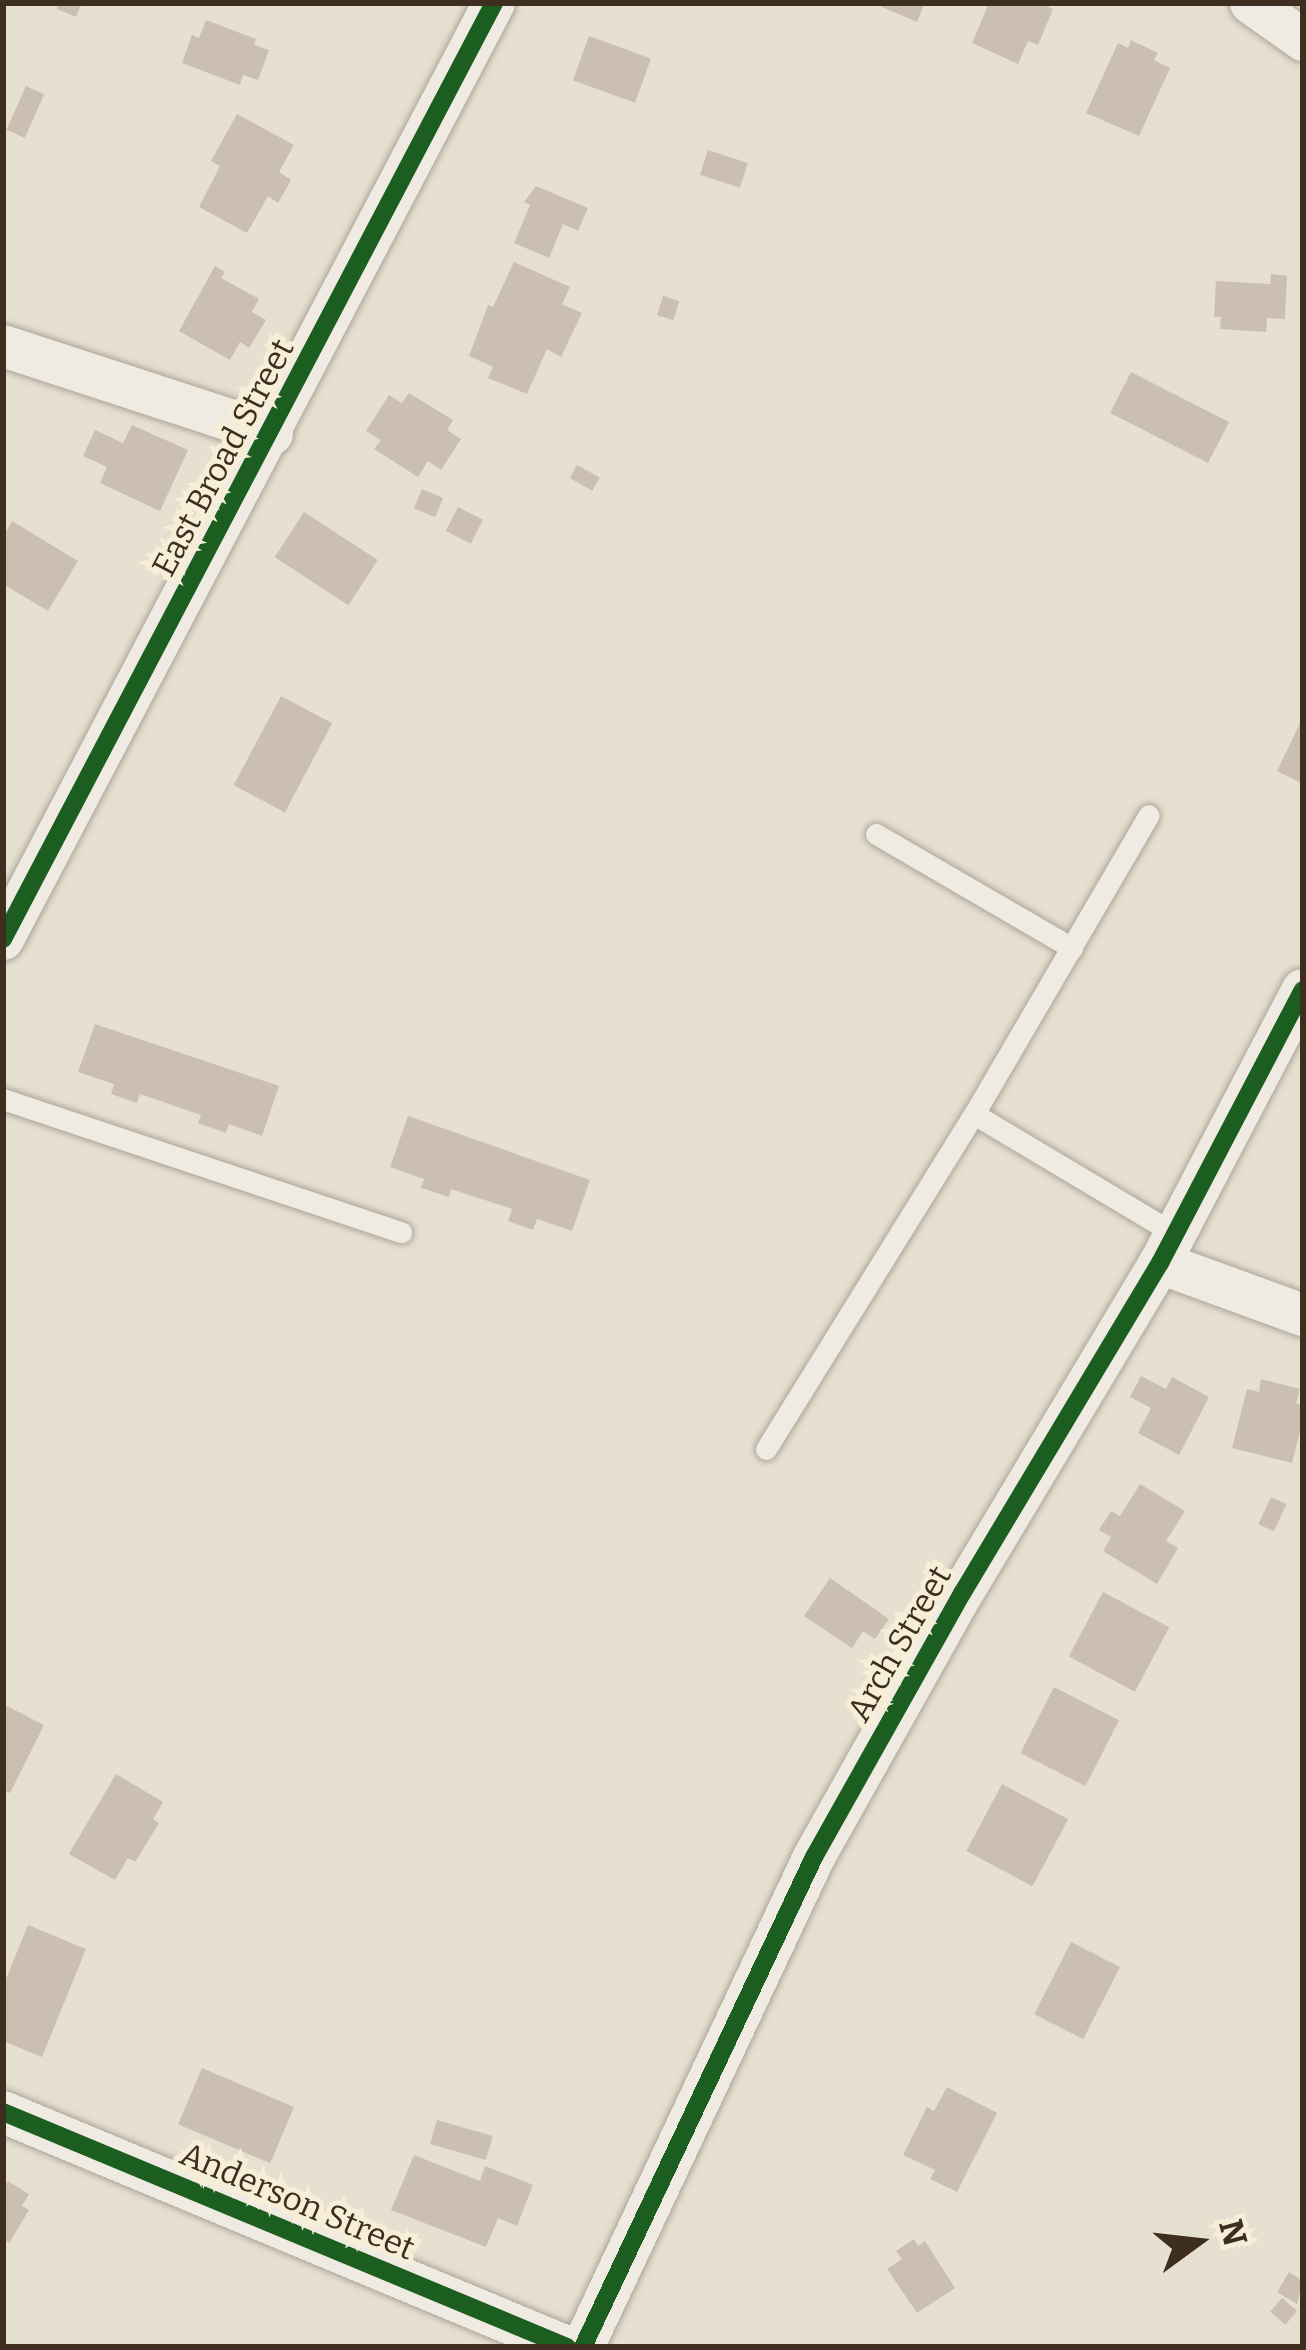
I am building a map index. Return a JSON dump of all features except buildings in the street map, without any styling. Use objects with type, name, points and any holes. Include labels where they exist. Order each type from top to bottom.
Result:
[{"type":"street","name":"East Broad Street","points":[[3,939],[272,434],[494,3]]},
{"type":"street","points":[[1251,3],[1303,40]]},
{"type":"street","points":[[3,346],[272,434]]},
{"type":"street","name":"Arch Street","points":[[583,2347],[814,1857],[1167,1248],[1303,990]]},
{"type":"street","points":[[1167,1248],[1303,1315]]},
{"type":"street","name":"Anderson Street","points":[[3,2112],[567,2347]]},
{"type":"lane","points":[[766,1449],[974,1114],[1150,815]]},
{"type":"lane","points":[[876,834],[1072,948]]},
{"type":"lane","points":[[3,1099],[400,1232]]},
{"type":"lane","points":[[974,1114],[1167,1248]]},
{"type":"cycle path","points":[[3,939],[494,3]]},
{"type":"cycle path","points":[[583,2347],[814,1857],[963,1592],[1160,1263],[1303,990]]},
{"type":"cycle path","points":[[3,2112],[567,2347]]}]
